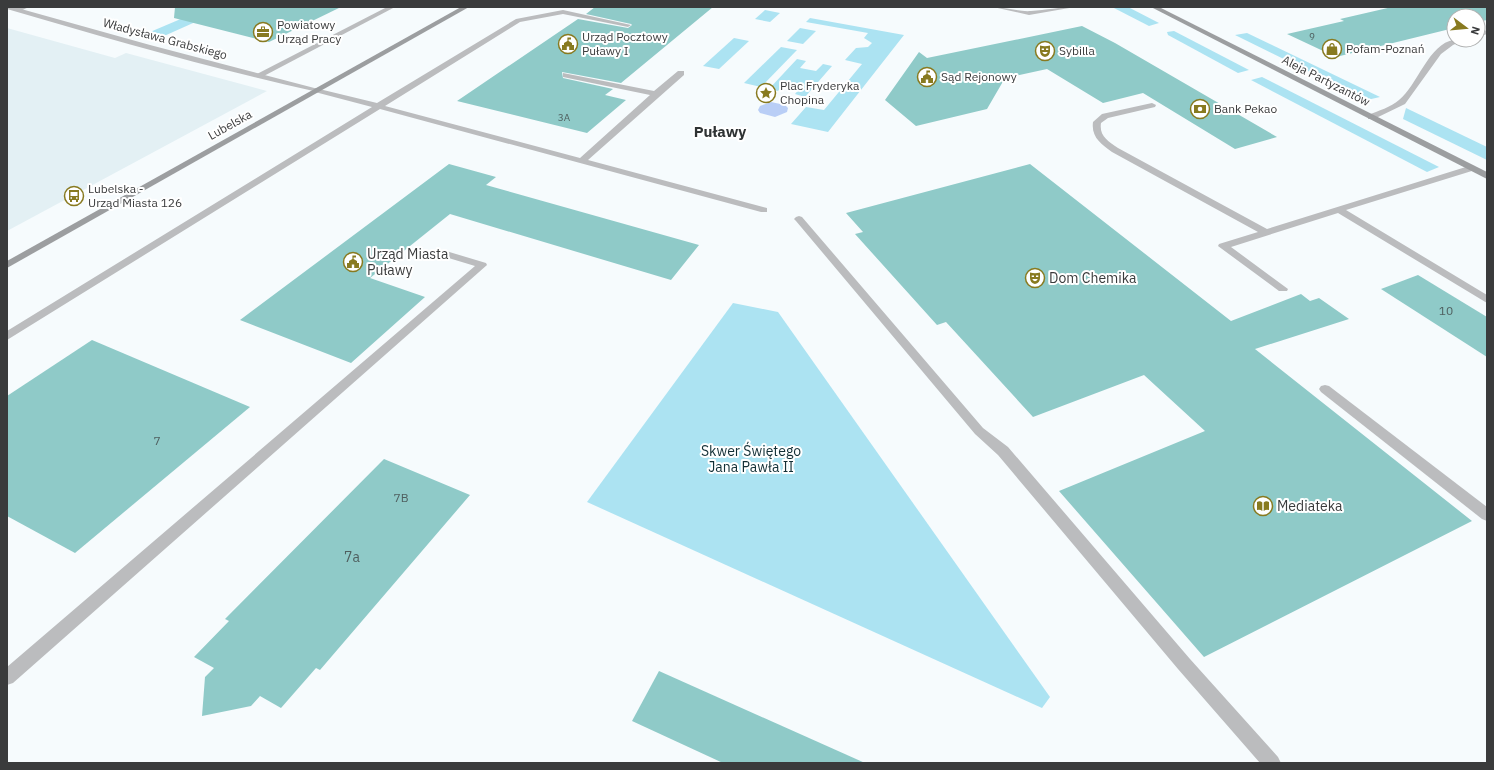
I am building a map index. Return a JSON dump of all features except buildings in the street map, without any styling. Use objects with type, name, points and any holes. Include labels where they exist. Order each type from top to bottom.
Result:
[{"type":"main road","name":"Lubelska","points":[[7,265],[466,7]]},
{"type":"main road","name":"Aleja Partyzantów","points":[[1154,7],[1487,176]]},
{"type":"street","name":"Władysława Grabskiego","points":[[7,7],[78,28],[257,76],[378,105],[415,117],[764,210]]},
{"type":"street","points":[[18,10],[26,7]]},
{"type":"street","points":[[257,76],[392,7]]},
{"type":"street","points":[[996,7],[1029,13],[1072,7]]},
{"type":"street","points":[[7,336],[378,105],[518,20],[566,10],[628,25]]},
{"type":"street","points":[[1371,117],[1402,102],[1438,52],[1446,46]]},
{"type":"street","points":[[581,161],[681,73]]},
{"type":"street","points":[[566,74],[656,94]]},
{"type":"street","points":[[1152,105],[1105,116],[1097,122],[1096,130],[1101,140],[1133,161],[1267,233]]},
{"type":"street","points":[[1282,289],[1223,246],[1472,168]]},
{"type":"street","points":[[1339,210],[1487,300]]},
{"type":"street","points":[[799,219],[979,431],[1003,451],[1184,664],[1272,763]]},
{"type":"street","points":[[7,677],[482,265],[446,254]]},
{"type":"street","points":[[1325,389],[1487,515]]},
{"type":"shaded area","points":[[7,28],[115,58],[126,53],[267,91],[7,231]]},
{"type":"shaded area","points":[[771,102],[785,105],[788,108],[787,112],[775,117],[760,113],[758,110],[760,106]]},
{"type":"green space","points":[[209,7],[229,7],[164,36],[150,32]]},
{"type":"green space","points":[[1112,7],[1128,7],[1159,23],[1149,26]]},
{"type":"green space","points":[[765,10],[780,13],[770,22],[755,19]]},
{"type":"green space","points":[[810,18],[904,35],[828,132],[791,124],[806,107],[824,110],[862,64],[845,60],[856,48],[868,47],[872,43],[864,38],[868,33],[806,22]]},
{"type":"green space","points":[[800,28],[816,31],[803,44],[787,41]]},
{"type":"green space","points":[[1174,31],[1249,70],[1238,73],[1168,35],[1167,32]]},
{"type":"green space","points":[[1247,33],[1380,97],[1367,100],[1235,35]]},
{"type":"green space","points":[[734,38],[749,41],[719,69],[703,66]]},
{"type":"green space","points":[[781,47],[797,50],[761,87],[744,83]]},
{"type":"green space","points":[[797,59],[806,61],[800,68],[816,71],[823,64],[832,66],[805,97],[795,94],[802,86],[785,83],[778,91],[769,89]]},
{"type":"green space","points":[[1262,77],[1439,167],[1427,172],[1251,80]]},
{"type":"green space","points":[[1406,108],[1487,147],[1487,160],[1403,119]]},
{"type":"green space","name":"Skwer Świętego Jana Pawła II","points":[[733,303],[778,312],[1050,697],[1042,708],[587,502]]},
{"type":"place","name":"Powiatowy Urząd Pracy","points":[[263,32]]},
{"type":"place","name":"Urząd Pocztowy Puławy I","points":[[568,44]]},
{"type":"place","name":"Pofam-Poznań","points":[[1332,49]]},
{"type":"place","name":"Sybilla","points":[[1045,51]]},
{"type":"place","name":"Sąd Rejonowy","points":[[927,77]]},
{"type":"place","name":"Plac Fryderyka Chopina","points":[[766,93]]},
{"type":"place","name":"Bank Pekao","points":[[1200,109]]},
{"type":"place","name":"Lubelska - Urząd Miasta 126","points":[[74,196]]},
{"type":"place","name":"Urząd Miasta Puławy","points":[[353,262]]},
{"type":"place","name":"Dom Chemika","points":[[1035,278]]},
{"type":"place","name":"Mediateka","points":[[1263,506]]},
{"type":"district","name":"Puławy","points":[[720,132]]}]
